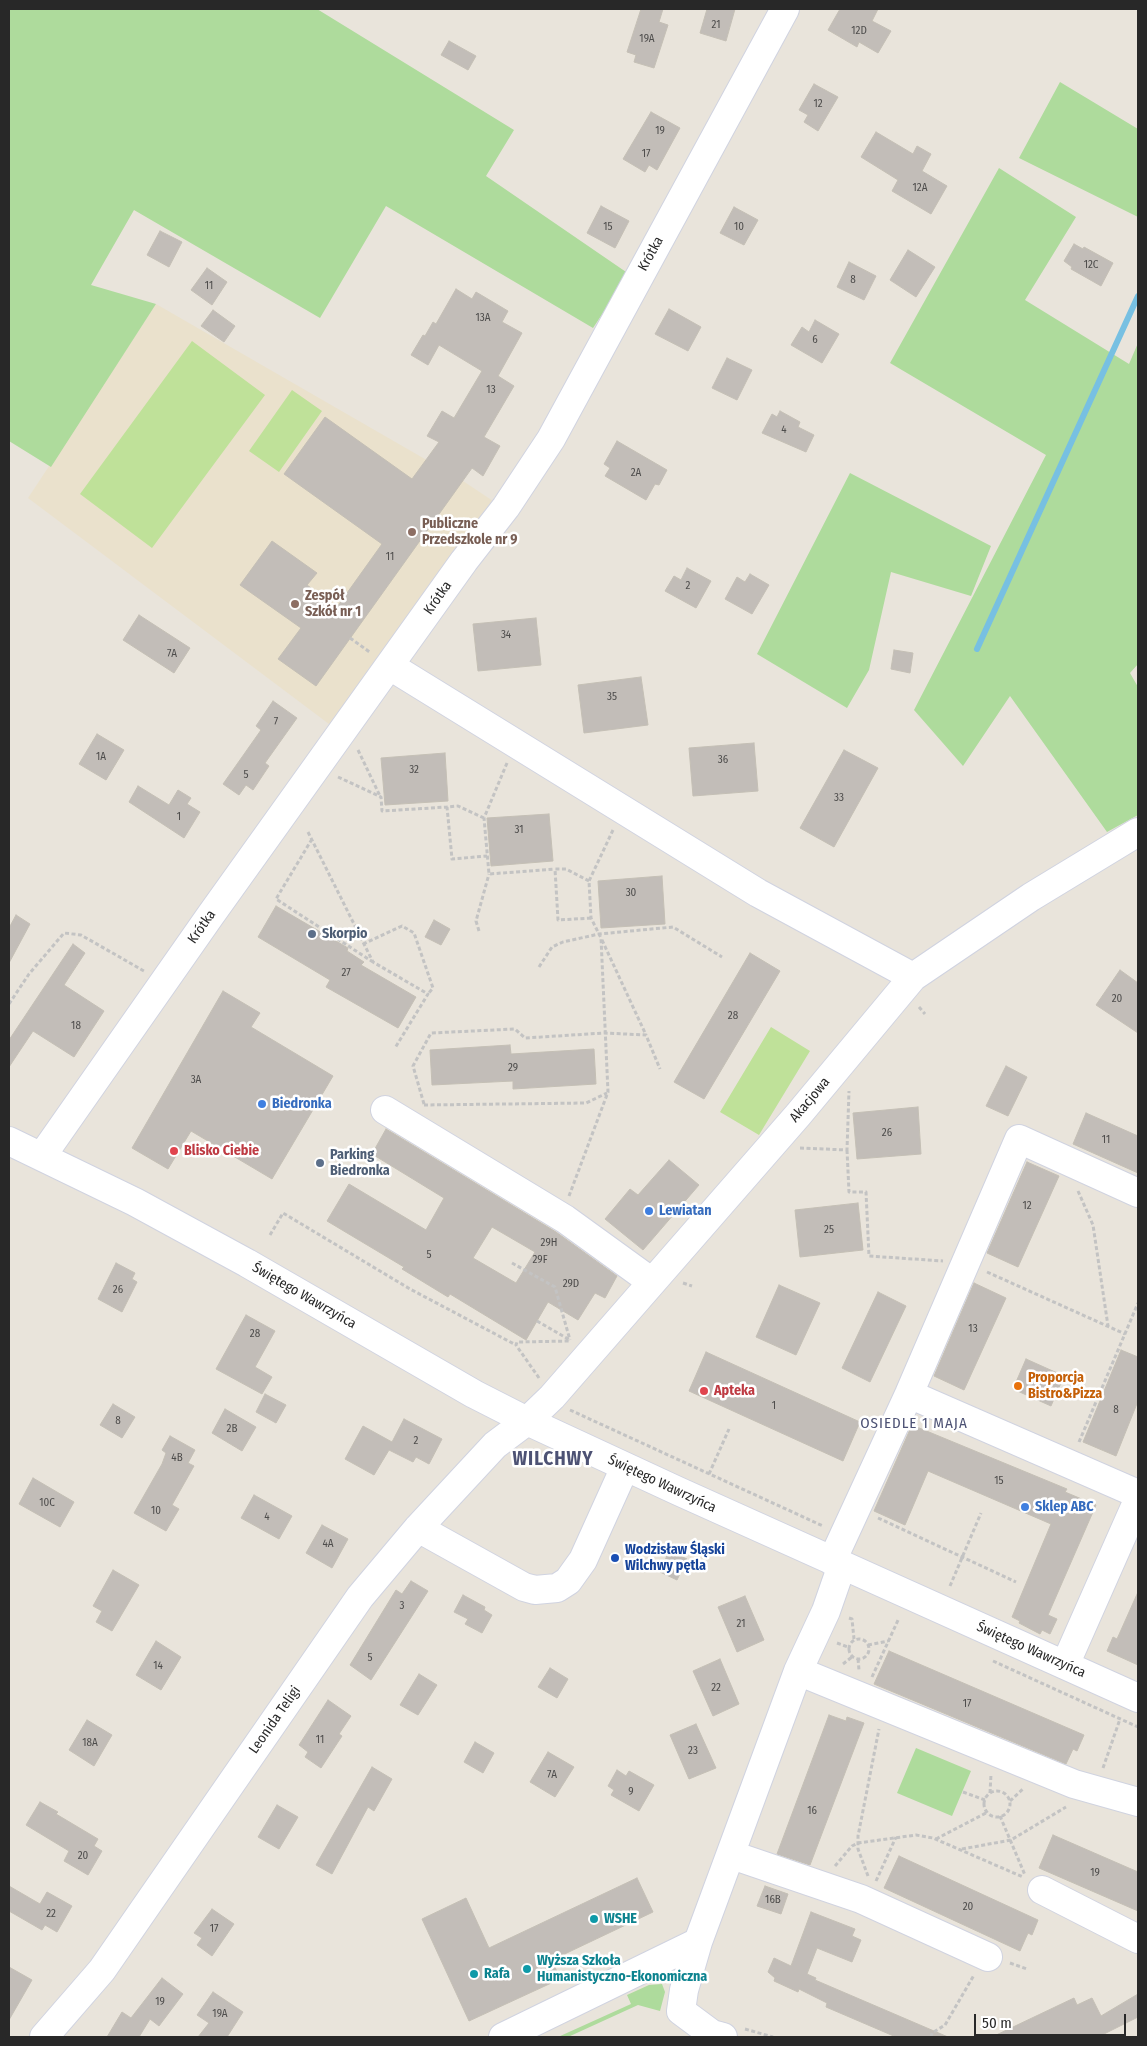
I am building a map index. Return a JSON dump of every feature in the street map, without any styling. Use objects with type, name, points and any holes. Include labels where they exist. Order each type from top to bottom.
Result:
[{"type":"street","name":"Krótka","points":[[42,1156],[166,978],[506,507],[551,439],[785,9]]},
{"type":"street","points":[[390,666],[758,893],[913,977]]},
{"type":"street","name":"Akacjowa","points":[[528,1421],[665,1283],[798,1115],[913,977],[1031,896],[1138,832]]},
{"type":"street","points":[[385,1110],[418,1116],[564,1218],[665,1283]]},
{"type":"street","points":[[723,2037],[712,2034],[681,2011],[684,1990],[698,1942],[798,1671],[826,1611],[837,1563],[1019,1139],[1138,1193]]},
{"type":"street","name":"Świętego Wawrzyńca","points":[[9,1140],[87,1177],[238,1258],[474,1394],[528,1421],[625,1467],[1138,1698]]},
{"type":"street","points":[[909,1394],[1138,1494]]},
{"type":"street","name":"Leonida Teligi","points":[[44,2037],[102,1970],[360,1597],[418,1528],[495,1446],[528,1421]]},
{"type":"street","points":[[418,1528],[524,1586],[535,1590],[557,1588],[568,1581],[583,1560],[625,1467]]},
{"type":"street","points":[[1065,1665],[1138,1500]]},
{"type":"street","points":[[798,1671],[884,1708],[1074,1784],[1138,1802]]},
{"type":"street","points":[[732,1854],[819,1885],[870,1895],[988,1957]]},
{"type":"street","points":[[1042,1890],[1138,1939]]},
{"type":"street","points":[[503,2037],[698,1942]]},
{"type":"path","points":[[342,733],[360,753],[381,797],[382,811],[458,806],[484,818]]},
{"type":"path","points":[[479,931],[476,921],[489,874],[484,818],[515,743]]},
{"type":"path","points":[[317,768],[381,797]]},
{"type":"path","points":[[447,807],[452,860],[487,856]]},
{"type":"path","points":[[623,810],[589,881],[591,918],[660,1069]]},
{"type":"path","points":[[308,832],[373,962]]},
{"type":"path","points":[[312,839],[276,899],[373,962],[428,994]]},
{"type":"path","points":[[556,869],[558,920],[591,918]]},
{"type":"path","points":[[489,874],[566,869],[589,881]]},
{"type":"path","points":[[363,944],[402,926],[414,933],[433,988],[394,1048]]},
{"type":"path","points":[[539,967],[552,947],[599,934],[673,927],[722,957]]},
{"type":"path","points":[[9,1004],[29,974],[64,933],[82,935],[140,969],[166,978]]},
{"type":"path","points":[[564,1218],[570,1193],[608,1092],[601,938]]},
{"type":"path","points":[[608,1092],[586,1103],[418,1116],[413,1066],[431,1033],[515,1029],[526,1038],[604,1033],[646,1035]]},
{"type":"path","points":[[791,1148],[847,1150],[850,1084]]},
{"type":"path","points":[[1064,1159],[1093,1225],[1108,1326]]},
{"type":"path","points":[[270,1235],[283,1213],[410,1290],[516,1345],[543,1384]]},
{"type":"path","points":[[512,1263],[555,1287],[570,1340]]},
{"type":"path","points":[[665,1283],[692,1286]]},
{"type":"path","points":[[1069,1464],[1138,1303]]},
{"type":"path","points":[[537,1320],[574,1344]]},
{"type":"path","points":[[516,1345],[517,1342],[570,1340]]},
{"type":"path","points":[[563,1407],[824,1526]]},
{"type":"path","points":[[709,1474],[729,1429]]},
{"type":"path","points":[[950,1586],[981,1513]]},
{"type":"path","points":[[870,1514],[1016,1582]]},
{"type":"path","points":[[841,1616],[852,1619],[854,1639],[848,1647]]},
{"type":"path","points":[[870,1681],[899,1618]]},
{"type":"path","points":[[832,1641],[848,1647],[852,1656],[858,1659],[867,1655],[868,1645],[864,1640],[854,1639]]},
{"type":"path","points":[[868,1645],[889,1641]]},
{"type":"path","points":[[870,1895],[858,1843],[865,1794],[884,1708]]},
{"type":"path","points":[[1110,1715],[1138,1728]]},
{"type":"path","points":[[985,1800],[994,1791],[1002,1792],[1008,1797],[1009,1809],[1000,1816]]},
{"type":"path","points":[[963,1792],[985,1800]]},
{"type":"path","points":[[985,1800],[988,1812]]},
{"type":"path","points":[[819,1885],[852,1846],[858,1843],[916,1835],[936,1839],[1026,1878],[1000,1816],[988,1812],[936,1839]]},
{"type":"path","points":[[870,1895],[896,1837]]},
{"type":"path","points":[[931,2037],[932,2033],[945,2025],[971,1979],[988,1957]]},
{"type":"shaded area","name":"Zespół Szkół nr 1","points":[[156,304],[463,481],[496,503],[333,727],[28,498]]},
{"type":"green space","points":[[9,9],[317,9],[514,130],[486,176],[629,274],[593,328],[386,206],[320,318],[134,210],[91,285],[156,304],[51,467],[9,441]]},
{"type":"green space","points":[[1060,82],[1138,129],[1138,217],[1019,158]]},
{"type":"green space","points":[[999,168],[1076,217],[1025,300],[1129,364],[1138,343],[1138,664],[1130,673],[1138,687],[1138,815],[1107,832],[1010,696],[963,766],[914,710],[1046,455],[890,363]]},
{"type":"green space","points":[[192,341],[265,395],[152,548],[80,494]]},
{"type":"green space","points":[[292,390],[322,411],[279,472],[249,451]]},
{"type":"green space","points":[[850,473],[991,546],[971,596],[891,572],[869,670],[847,708],[757,654]]},
{"type":"green space","points":[[771,1027],[810,1051],[759,1135],[720,1112]]},
{"type":"green space","points":[[916,1748],[971,1771],[952,1816],[897,1793]]},
{"type":"green space","points":[[662,1984],[665,1992],[660,2011],[638,2005],[568,2037],[558,2037],[631,2004],[627,1995],[649,1985]]},
{"type":"building","points":[[641,9],[663,9],[659,22],[668,25],[654,68],[634,62],[636,55],[627,52]]},
{"type":"building","points":[[707,9],[735,9],[726,41],[700,33]]},
{"type":"building","points":[[840,9],[878,9],[872,21],[891,31],[878,53],[859,42],[857,47],[828,30]]},
{"type":"building","points":[[449,41],[476,56],[468,70],[441,55]]},
{"type":"building","points":[[814,84],[838,97],[818,131],[804,122],[808,115],[799,110]]},
{"type":"building","points":[[651,112],[680,128],[657,170],[649,165],[645,172],[623,159]]},
{"type":"building","points":[[876,132],[913,154],[917,146],[931,154],[922,171],[947,186],[931,214],[892,191],[898,180],[861,157]]},
{"type":"building","points":[[601,206],[629,221],[615,248],[587,233]]},
{"type":"building","points":[[734,207],[758,220],[744,245],[720,233]]},
{"type":"building","points":[[160,231],[182,242],[169,267],[147,255]]},
{"type":"building","points":[[1074,244],[1083,249],[1084,247],[1113,263],[1101,286],[1071,269],[1072,267],[1064,261]]},
{"type":"building","points":[[908,250],[935,267],[916,297],[890,280]]},
{"type":"building","points":[[849,262],[876,276],[864,300],[837,287]]},
{"type":"building","points":[[207,268],[227,282],[212,305],[191,290]]},
{"type":"building","points":[[456,289],[472,299],[476,292],[508,311],[502,322],[522,333],[498,376],[514,386],[484,437],[500,446],[483,476],[472,468],[316,686],[278,659],[301,628],[240,585],[272,541],[317,573],[307,585],[337,607],[382,544],[284,474],[325,417],[412,479],[439,442],[427,436],[442,411],[454,418],[482,371],[439,345],[428,365],[411,355],[433,322],[436,324]]},
{"type":"building","points":[[669,309],[701,327],[688,351],[655,334]]},
{"type":"building","points":[[213,310],[235,326],[224,342],[201,326]]},
{"type":"building","points":[[815,320],[839,334],[822,363],[791,345],[802,327],[809,332]]},
{"type":"building","points":[[727,358],[752,370],[737,400],[712,388]]},
{"type":"building","points":[[780,411],[800,422],[798,427],[814,435],[806,452],[762,433],[772,414],[777,417]]},
{"type":"building","points":[[617,441],[667,470],[659,485],[655,484],[646,500],[605,476],[610,468],[604,464]]},
{"type":"building","points":[[687,568],[711,581],[696,608],[665,591],[674,576],[681,580]]},
{"type":"building","points":[[750,574],[769,585],[752,614],[725,599],[737,577],[745,582]]},
{"type":"building","points":[[139,615],[190,648],[174,673],[123,640]]},
{"type":"building","points":[[536,618],[541,665],[478,671],[473,624]]},
{"type":"building","points":[[894,650],[913,653],[910,673],[891,669]]},
{"type":"building","points":[[641,677],[648,725],[584,733],[578,685]]},
{"type":"building","points":[[273,701],[297,718],[265,763],[269,766],[253,790],[246,785],[239,795],[223,784],[261,730],[256,726]]},
{"type":"building","points":[[97,734],[124,750],[106,780],[79,764]]},
{"type":"building","points":[[754,743],[758,791],[693,796],[689,748]]},
{"type":"building","points":[[844,750],[878,768],[834,847],[800,828]]},
{"type":"building","points":[[445,753],[448,801],[385,805],[381,758]]},
{"type":"building","points":[[138,786],[169,805],[178,790],[191,798],[187,804],[200,812],[184,838],[129,802]]},
{"type":"building","points":[[549,814],[553,861],[491,866],[487,818]]},
{"type":"building","points":[[662,876],[665,924],[601,928],[598,881]]},
{"type":"building","points":[[276,906],[348,948],[347,951],[364,962],[361,965],[416,997],[398,1028],[326,987],[330,980],[258,937]]},
{"type":"building","points":[[16,915],[30,924],[9,963],[9,928]]},
{"type":"building","points":[[434,920],[450,929],[441,945],[425,937]]},
{"type":"building","points":[[73,944],[85,953],[64,985],[104,1011],[74,1057],[33,1031],[9,1067],[9,1040]]},
{"type":"building","points":[[750,953],[780,971],[704,1099],[674,1082]]},
{"type":"building","points":[[1120,970],[1138,983],[1138,1033],[1096,1005]]},
{"type":"building","points":[[223,991],[260,1013],[251,1027],[333,1076],[272,1179],[191,1131],[168,1169],[132,1148]]},
{"type":"building","points":[[510,1045],[511,1054],[594,1049],[596,1084],[513,1089],[513,1081],[432,1085],[430,1050]]},
{"type":"building","points":[[1006,1066],[1027,1077],[1008,1116],[986,1106]]},
{"type":"building","points":[[918,1107],[921,1154],[857,1159],[853,1113]]},
{"type":"building","points":[[1086,1113],[1138,1136],[1138,1173],[1073,1144]]},
{"type":"building","points":[[386,1129],[556,1232],[617,1276],[605,1298],[595,1293],[578,1320],[548,1302],[526,1340],[450,1294],[448,1297],[402,1269],[404,1267],[327,1221],[349,1184],[426,1230],[444,1198],[372,1154]],"holes":[[[492,1227],[535,1252],[516,1283],[473,1258]]]},
{"type":"building","points":[[669,1160],[699,1185],[643,1250],[605,1219],[630,1189],[638,1195]]},
{"type":"building","points":[[1027,1162],[1059,1176],[1018,1267],[987,1253]]},
{"type":"building","points":[[858,1203],[863,1250],[800,1257],[795,1210]]},
{"type":"building","points":[[116,1263],[135,1273],[132,1279],[137,1282],[122,1312],[98,1299]]},
{"type":"building","points":[[974,1283],[1006,1298],[964,1390],[934,1376]]},
{"type":"building","points":[[779,1285],[820,1303],[796,1355],[756,1337]]},
{"type":"building","points":[[878,1292],[906,1306],[870,1382],[842,1368]]},
{"type":"building","points":[[246,1315],[275,1331],[255,1367],[272,1377],[262,1394],[216,1369]]},
{"type":"building","points":[[1121,1350],[1138,1357],[1138,1401],[1116,1456],[1083,1442]]},
{"type":"building","points":[[706,1352],[860,1422],[843,1461],[689,1391]]},
{"type":"building","points":[[1026,1359],[1064,1376],[1051,1406],[1013,1389]]},
{"type":"building","points":[[265,1394],[286,1405],[276,1423],[256,1412]]},
{"type":"building","points":[[113,1404],[135,1417],[122,1438],[100,1425]]},
{"type":"building","points":[[225,1409],[256,1427],[242,1451],[212,1433]]},
{"type":"building","points":[[404,1419],[442,1439],[429,1464],[416,1457],[413,1462],[389,1450],[374,1475],[345,1459],[363,1426],[392,1442]]},
{"type":"building","points":[[912,1425],[1067,1489],[1065,1492],[1096,1505],[1048,1615],[1057,1619],[1050,1634],[1042,1630],[1040,1634],[1012,1617],[1051,1524],[928,1471],[905,1525],[874,1511]]},
{"type":"building","points":[[170,1436],[195,1450],[188,1463],[194,1466],[172,1505],[179,1509],[166,1531],[134,1513],[162,1464],[166,1453],[162,1450]]},
{"type":"building","points":[[33,1478],[74,1502],[60,1527],[19,1504]]},
{"type":"building","points":[[254,1495],[292,1516],[279,1539],[241,1518]]},
{"type":"building","points":[[322,1525],[348,1539],[332,1568],[306,1553]]},
{"type":"building","points":[[669,1551],[687,1559],[677,1580],[660,1572]]},
{"type":"building","points":[[113,1570],[139,1585],[112,1631],[96,1622],[102,1611],[93,1606]]},
{"type":"building","points":[[411,1581],[428,1591],[371,1680],[350,1665],[396,1590],[402,1594]]},
{"type":"building","points":[[1138,1592],[1138,1665],[1107,1651],[1113,1637],[1117,1639]]},
{"type":"building","points":[[463,1595],[485,1607],[484,1610],[492,1615],[482,1633],[465,1624],[468,1619],[454,1612]]},
{"type":"building","points":[[745,1596],[764,1640],[737,1652],[718,1607]]},
{"type":"building","points":[[156,1641],[181,1657],[161,1690],[136,1675]]},
{"type":"building","points":[[889,1651],[1084,1735],[1077,1751],[1073,1749],[1066,1764],[874,1684]]},
{"type":"building","points":[[720,1659],[739,1704],[713,1716],[693,1671]]},
{"type":"building","points":[[550,1668],[568,1679],[557,1698],[538,1687]]},
{"type":"building","points":[[419,1674],[437,1685],[418,1715],[400,1705]]},
{"type":"building","points":[[328,1700],[351,1716],[339,1734],[342,1736],[321,1768],[305,1757],[308,1752],[299,1745]]},
{"type":"building","points":[[829,1715],[846,1721],[847,1717],[864,1723],[810,1865],[777,1854]]},
{"type":"building","points":[[87,1720],[112,1735],[94,1766],[69,1750]]},
{"type":"building","points":[[696,1724],[716,1768],[689,1779],[670,1735]]},
{"type":"building","points":[[475,1742],[494,1753],[483,1773],[464,1762]]},
{"type":"building","points":[[548,1752],[574,1767],[555,1797],[530,1782]]},
{"type":"building","points":[[372,1767],[392,1779],[374,1811],[368,1807],[332,1874],[316,1865]]},
{"type":"building","points":[[617,1770],[626,1776],[629,1771],[654,1785],[639,1811],[611,1795],[614,1790],[608,1786]]},
{"type":"building","points":[[40,1802],[58,1812],[56,1814],[98,1839],[94,1846],[102,1851],[88,1875],[64,1861],[69,1851],[26,1825]]},
{"type":"building","points":[[277,1805],[298,1817],[279,1849],[258,1837]]},
{"type":"building","points":[[1053,1835],[1138,1872],[1138,1911],[1039,1868]]},
{"type":"building","points":[[899,1856],[1038,1920],[1032,1935],[1028,1933],[1020,1951],[884,1888]]},
{"type":"building","points":[[637,1878],[653,1912],[552,1960],[560,1979],[469,2021],[422,1919],[466,1898],[489,1948]]},
{"type":"building","points":[[9,1886],[40,1904],[47,1892],[72,1906],[57,1932],[45,1925],[42,1930],[9,1911]]},
{"type":"building","points":[[765,1886],[788,1894],[781,1914],[757,1906]]},
{"type":"building","points":[[212,1909],[234,1924],[212,1956],[197,1945],[202,1938],[194,1933]]},
{"type":"building","points":[[811,1912],[855,1929],[852,1936],[861,1940],[852,1962],[817,1948],[807,1974],[816,1978],[815,1980],[948,2037],[896,2037],[826,2007],[827,2003],[799,1989],[798,1992],[774,1981],[775,1978],[768,1972],[774,1958],[791,1966]]},
{"type":"building","points":[[9,1967],[32,1980],[9,2020]]},
{"type":"building","points":[[162,1978],[183,1994],[159,2026],[150,2019],[139,2037],[107,2037],[122,2012],[131,2018]]},
{"type":"building","points":[[213,1992],[243,2012],[227,2037],[198,2037],[209,2023],[197,2015]]},
{"type":"building","points":[[1138,1994],[1138,2017],[1098,2037],[992,2037],[1074,1998],[1077,2005],[1092,1998],[1101,2016]]},
{"type":"waterway","points":[[977,649],[1138,296]]},
{"type":"place","name":"Publiczne Przedszkole nr 9","points":[[412,532]]},
{"type":"place","name":"Zespół Szkół nr 1","points":[[295,604]]},
{"type":"place","name":"Skorpio","points":[[312,934]]},
{"type":"place","name":"Biedronka","points":[[262,1104]]},
{"type":"place","name":"Blisko Ciebie","points":[[174,1151]]},
{"type":"place","name":"Parking Biedronka","points":[[320,1163]]},
{"type":"place","name":"Lewiatan","points":[[649,1211]]},
{"type":"place","name":"Proporcja Bistro&Pizza","points":[[1018,1386]]},
{"type":"place","name":"Apteka","points":[[704,1391]]},
{"type":"place","name":"Sklep ABC","points":[[1025,1507]]},
{"type":"place","name":"Wodzisław Śląski Wilchwy pętla","points":[[615,1558]]},
{"type":"place","name":"WSHE","points":[[594,1919]]},
{"type":"place","name":"Wyższa Szkoła Humanistyczno-Ekonomiczna","points":[[527,1969]]},
{"type":"place","name":"Rafa","points":[[474,1974]]},
{"type":"district","name":"OSIEDLE 1 MAJA","points":[[914,1424]]},
{"type":"district","name":"WILCHWY","points":[[553,1460]]}]
